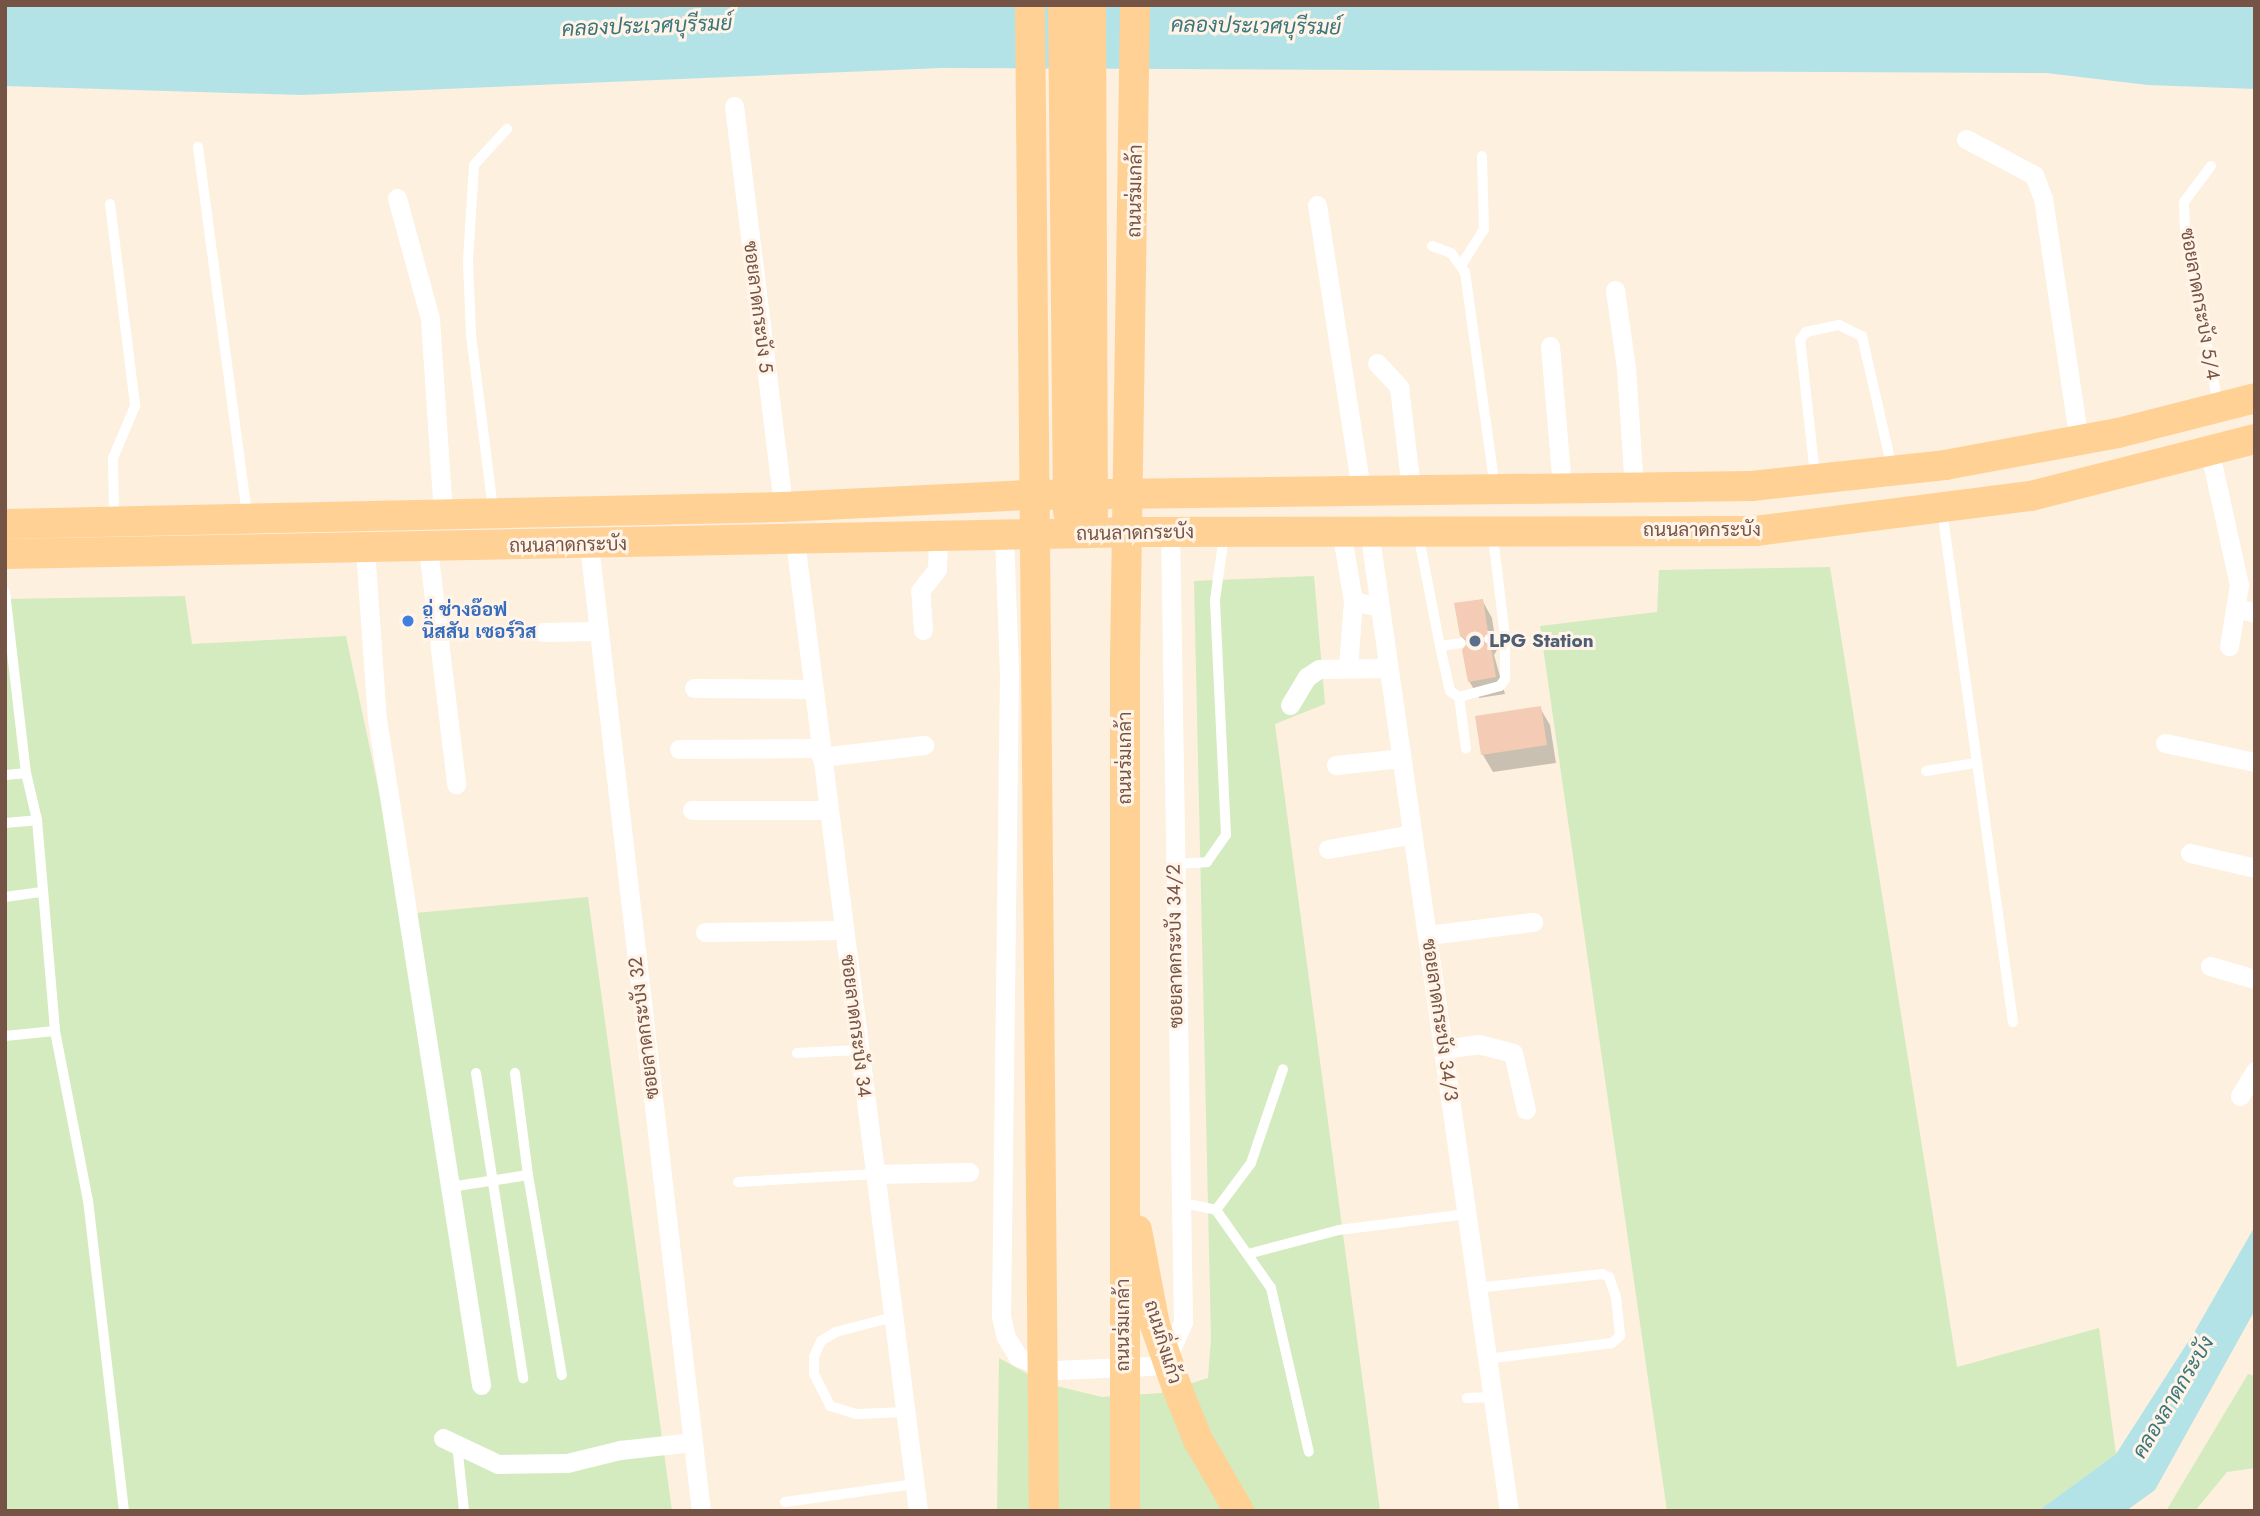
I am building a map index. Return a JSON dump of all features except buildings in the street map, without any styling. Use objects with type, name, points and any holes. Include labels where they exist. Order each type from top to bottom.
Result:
[{"type":"main road","points":[[1030,5],[1044,1511]]},
{"type":"main road","points":[[1063,5],[1065,274],[1081,534]]},
{"type":"main road","name":"ถนนร่มเกล้า","points":[[1080,495],[1095,272],[1091,5]]},
{"type":"main road","name":"ถนนร่มเกล้า","points":[[1125,1511],[1125,659],[1135,5]]},
{"type":"main road","name":"ถนนลาดกระบัง","points":[[5,524],[783,507],[1080,495],[1495,487],[1752,486],[1893,471],[2079,441],[2255,398]]},
{"type":"main road","name":"ถนนลาดกระบัง","points":[[5,554],[938,540],[1224,531],[1492,528],[1756,531],[1942,510],[2044,493],[2210,453],[2255,439]]},
{"type":"main road","points":[[1752,486],[1756,531]]},
{"type":"main road","name":"ถนนกิ่งแก้ว","points":[[1125,1160],[1154,1325],[1198,1440],[1239,1511]]},
{"type":"street","name":"ซอยลาดกระบัง 5","points":[[734,106],[783,507]]},
{"type":"street","points":[[1966,139],[2034,174],[2043,198],[2079,441]]},
{"type":"street","points":[[397,198],[430,319],[443,516]]},
{"type":"street","points":[[1317,205],[1361,490]]},
{"type":"street","points":[[1615,290],[1626,368],[1634,487]]},
{"type":"street","points":[[1550,346],[1562,487]]},
{"type":"street","points":[[1377,363],[1399,387],[1411,489]]},
{"type":"street","points":[[2210,453],[2246,610],[2229,646]]},
{"type":"street","points":[[1348,667],[1355,530]]},
{"type":"street","name":"ซอยลาดกระบัง 34/3","points":[[1355,530],[1379,607],[1509,1511]]},
{"type":"street","name":"ซอยลาดกระบัง 34/2","points":[[1004,537],[1009,671],[1001,1317],[1006,1337],[1018,1357],[1031,1365],[1055,1370],[1151,1366],[1168,1356],[1183,1322],[1170,533]]},
{"type":"street","points":[[923,630],[920,592],[937,569],[938,540]]},
{"type":"street","name":"ซอยลาดกระบัง 34","points":[[795,541],[918,1511]]},
{"type":"street","name":"ซอยลาดกระบัง 32","points":[[589,545],[701,1511]]},
{"type":"street","points":[[428,548],[456,784]]},
{"type":"street","points":[[365,549],[377,719],[481,1385]]},
{"type":"street","points":[[1353,601],[1379,607]]},
{"type":"street","points":[[542,632],[597,631]]},
{"type":"street","points":[[1290,705],[1307,677],[1320,669],[1388,668]]},
{"type":"street","points":[[694,688],[812,689]]},
{"type":"street","points":[[2165,743],[2255,762]]},
{"type":"street","points":[[679,749],[820,753],[924,744]]},
{"type":"street","points":[[1336,765],[1401,758]]},
{"type":"street","points":[[692,810],[828,810]]},
{"type":"street","points":[[1328,849],[1413,834]]},
{"type":"street","points":[[2190,853],[2255,868]]},
{"type":"street","points":[[1427,935],[1533,922]]},
{"type":"street","points":[[705,932],[843,930]]},
{"type":"street","points":[[2210,966],[2255,979]]},
{"type":"street","points":[[1444,1049],[1478,1044],[1513,1053],[1526,1110]]},
{"type":"street","points":[[2240,1096],[2255,1071]]},
{"type":"street","points":[[875,1174],[969,1172]]},
{"type":"street","points":[[450,1439],[498,1464],[567,1463],[620,1450],[692,1442]]},
{"type":"lane","points":[[494,514],[471,334],[468,261],[474,165],[507,130]]},
{"type":"lane","points":[[198,147],[247,519]]},
{"type":"lane","points":[[1462,264],[1484,229],[1482,156]]},
{"type":"lane","name":"ซอยลาดกระบัง 5/4","points":[[2211,166],[2184,202],[2185,228],[2218,408]]},
{"type":"lane","points":[[110,204],[135,405],[111,471],[114,521]]},
{"type":"lane","points":[[1432,246],[1451,253],[1462,264],[1495,487]]},
{"type":"lane","points":[[1815,479],[1800,340],[1806,332],[1826,326],[1839,325],[1862,336],[1893,471]]},
{"type":"lane","points":[[1942,510],[2013,1021]]},
{"type":"lane","points":[[1459,697],[1500,686],[1506,670],[1505,637],[1492,528]]},
{"type":"lane","points":[[1418,530],[1450,691],[1459,697],[1466,749]]},
{"type":"lane","points":[[1174,864],[1207,862],[1226,835],[1215,600],[1224,531]]},
{"type":"lane","points":[[5,592],[26,773],[37,820],[55,1031],[88,1199],[124,1511]]},
{"type":"lane","points":[[1489,639],[1505,637]]},
{"type":"lane","points":[[1440,646],[1461,643]]},
{"type":"lane","points":[[1926,771],[1976,763]]},
{"type":"lane","points":[[5,775],[26,773]]},
{"type":"lane","points":[[5,822],[37,820]]},
{"type":"lane","points":[[5,897],[42,892]]},
{"type":"lane","points":[[5,1036],[55,1031]]},
{"type":"lane","points":[[797,1053],[859,1050]]},
{"type":"lane","points":[[1216,1210],[1251,1163],[1283,1069]]},
{"type":"lane","points":[[476,1073],[523,1378]]},
{"type":"lane","points":[[515,1073],[528,1175],[562,1375]]},
{"type":"lane","points":[[738,1182],[875,1174]]},
{"type":"lane","points":[[450,1187],[528,1175]]},
{"type":"lane","points":[[1179,1202],[1216,1210],[1271,1288],[1308,1452]]},
{"type":"lane","points":[[1248,1254],[1339,1230],[1467,1214]]},
{"type":"lane","points":[[1477,1288],[1602,1274],[1609,1276],[1616,1297],[1620,1336],[1612,1343],[1487,1359]]},
{"type":"lane","points":[[893,1317],[836,1332],[821,1341],[814,1357],[814,1374],[830,1406],[857,1414],[905,1412]]},
{"type":"lane","points":[[1467,1398],[1493,1397]]},
{"type":"lane","points":[[450,1439],[464,1511]]},
{"type":"lane","points":[[785,1502],[914,1484]]},
{"type":"green space","points":[[1830,567],[1957,1367],[2099,1328],[2116,1454],[2038,1511],[1667,1511],[1540,626],[1657,612],[1659,570]]},
{"type":"green space","points":[[1314,576],[1325,704],[1275,724],[1380,1511],[997,1511],[999,1358],[1044,1383],[1102,1397],[1161,1393],[1208,1378],[1211,1339],[1194,581]]},
{"type":"green space","points":[[185,596],[192,644],[346,636],[405,914],[588,897],[672,1511],[5,1511],[5,599]]},
{"type":"green space","points":[[2248,1374],[2255,1376],[2255,1468],[2227,1472],[2195,1511],[2166,1511]]},
{"type":"water","name":"คลองประเวศบุรีรมย์","points":[[5,5],[2255,5],[2255,89],[2148,85],[2046,73],[941,68],[301,95],[5,86]]},
{"type":"water","name":"คลองลาดกระบัง","points":[[2255,1226],[2255,1310],[2155,1490],[2126,1511],[2038,1511],[2116,1454],[2195,1331]]},
{"type":"place","name":"อู่ ช่างอ๊อฟ นิสสัน เซอร์วิส","points":[[408,621]]},
{"type":"place","name":"LPG Station","points":[[1475,641]]}]
